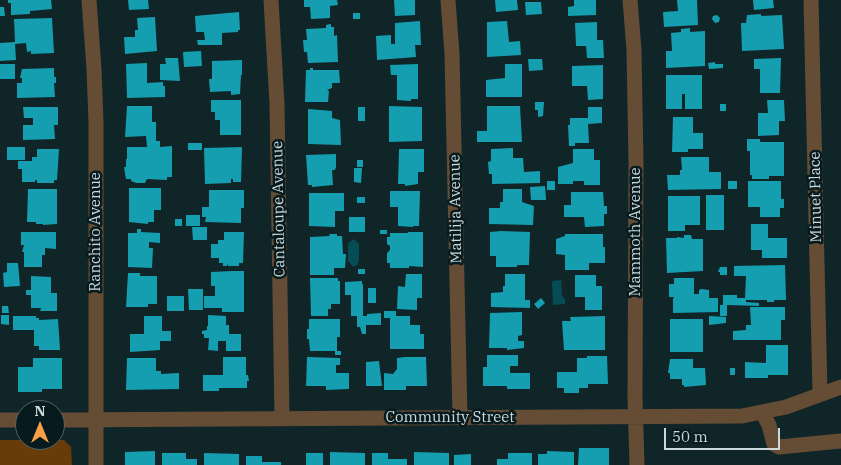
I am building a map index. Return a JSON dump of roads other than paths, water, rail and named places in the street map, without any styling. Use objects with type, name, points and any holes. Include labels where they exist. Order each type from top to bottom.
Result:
[{"type":"street","name":"Ranchito Avenue","points":[[89,0],[96,122],[96,465]]},
{"type":"street","name":"Cantaloupe Avenue","points":[[271,0],[277,104],[282,418]]},
{"type":"street","name":"Matilija Avenue","points":[[448,0],[452,54],[460,418]]},
{"type":"street","name":"Mammoth Avenue","points":[[630,0],[634,50],[636,163],[637,465]]},
{"type":"street","name":"Minuet Place","points":[[811,0],[820,394]]},
{"type":"street","name":"Community Street","points":[[65,420],[742,416],[786,407],[841,387]]},
{"type":"street","points":[[762,412],[774,444],[779,447],[841,442]]},
{"type":"street","points":[[0,420],[15,420]]},
{"type":"water","points":[[354,239],[359,244],[359,260],[357,265],[353,267],[348,261],[348,243]]},
{"type":"water","points":[[561,280],[562,296],[565,299],[565,304],[553,305],[552,281]]}]
